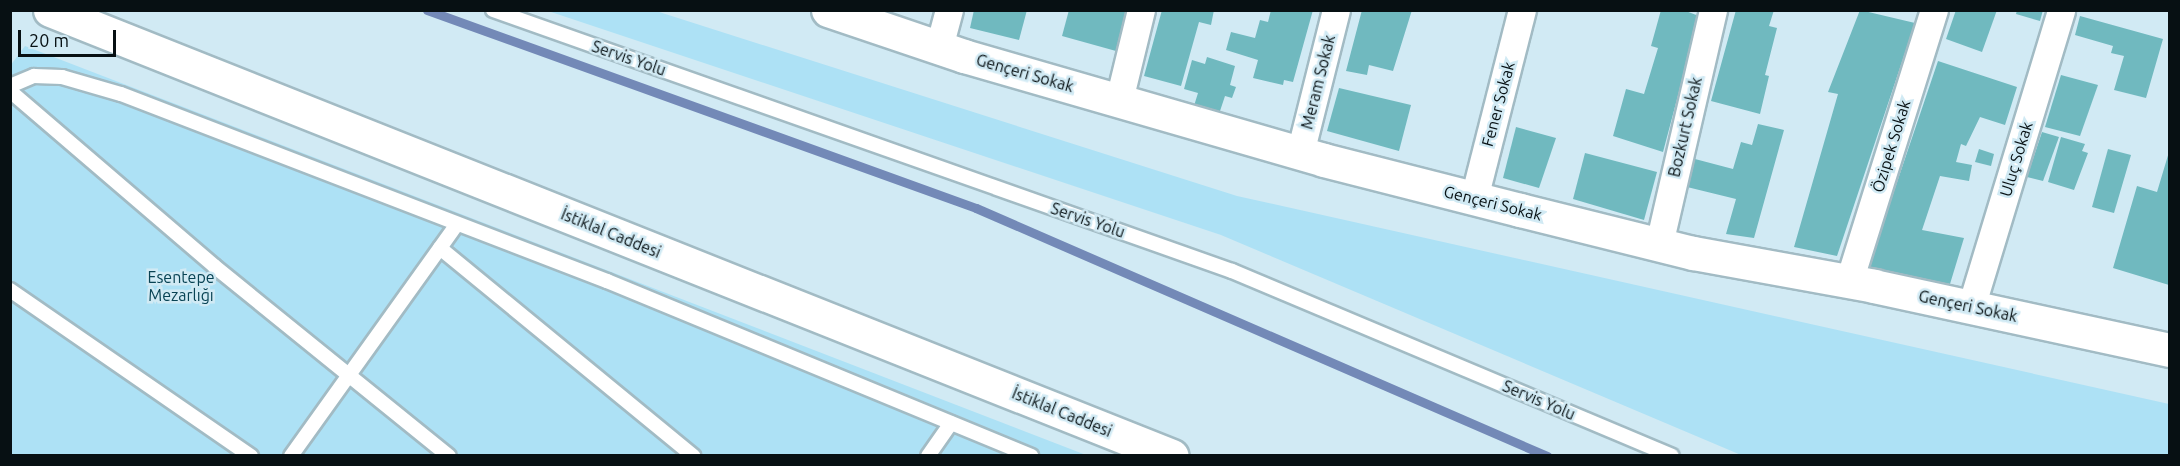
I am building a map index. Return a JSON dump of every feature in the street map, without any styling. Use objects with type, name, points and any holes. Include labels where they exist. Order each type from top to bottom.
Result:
[{"type":"street","name":"İstiklal Caddesi","points":[[50,10],[1172,456]]},
{"type":"street","name":"Gençeri Sokak","points":[[828,10],[939,47],[1300,153],[1474,198],[1659,244],[1849,281],[2169,350]]},
{"type":"street","points":[[939,47],[949,10]]},
{"type":"street","points":[[1119,100],[1141,10]]},
{"type":"street","name":"Meram Sokak","points":[[1300,153],[1336,10]]},
{"type":"street","name":"Fener Sokak","points":[[1474,198],[1522,10]]},
{"type":"street","name":"Bozkurt Sokak","points":[[1659,244],[1713,10]]},
{"type":"street","name":"Özipek Sokak","points":[[1849,281],[1934,10]]},
{"type":"street","name":"Uluç Sokak","points":[[1971,307],[2061,10]]},
{"type":"lane","name":"Servis Yolu","points":[[493,10],[1232,271],[1672,456]]},
{"type":"lane","points":[[10,86],[34,76],[62,77],[121,94],[457,224],[1031,456]]},
{"type":"lane","points":[[10,91],[205,258],[449,456]]},
{"type":"lane","points":[[291,456],[348,373],[457,224]]},
{"type":"lane","points":[[440,248],[693,456]]},
{"type":"lane","points":[[10,290],[251,456]]},
{"type":"lane","points":[[928,456],[951,423]]},
{"type":"green space","points":[[548,11],[656,11],[1237,196],[2169,404],[2169,455],[1741,455],[1221,235]]},
{"type":"green space","name":"Esentepe Mezarlığı","points":[[25,46],[1086,455],[11,456],[10,66]]},
{"type":"building","points":[[974,10],[1027,10],[1019,40],[970,28]]},
{"type":"building","points":[[1069,10],[1127,10],[1116,51],[1062,36]]},
{"type":"building","points":[[1162,10],[1214,10],[1211,25],[1199,22],[1181,86],[1144,76]]},
{"type":"building","points":[[1271,10],[1313,10],[1293,82],[1284,80],[1283,85],[1253,78],[1258,60],[1226,50],[1231,32],[1255,38],[1260,20],[1268,22]]},
{"type":"building","points":[[1362,10],[1412,10],[1393,71],[1369,65],[1367,75],[1346,71]]},
{"type":"building","points":[[1661,10],[1683,10],[1699,16],[1663,152],[1613,136],[1626,89],[1644,94],[1658,48],[1651,46]]},
{"type":"building","points":[[1736,10],[1774,10],[1769,26],[1777,28],[1765,75],[1769,76],[1760,114],[1711,101]]},
{"type":"building","points":[[1860,10],[1915,23],[1837,256],[1794,247],[1838,94],[1828,92]]},
{"type":"building","points":[[1956,10],[1997,10],[1982,52],[1946,39]]},
{"type":"building","points":[[2017,10],[2043,10],[2040,21],[2016,14]]},
{"type":"building","points":[[2080,16],[2163,39],[2146,98],[2114,90],[2124,56],[2111,53],[2113,46],[2075,35]]},
{"type":"building","points":[[1207,57],[1235,66],[1230,85],[1236,87],[1232,98],[1225,96],[1218,117],[1193,109],[1198,93],[1184,89],[1192,60],[1205,64]]},
{"type":"building","points":[[1938,61],[2017,87],[2005,125],[1980,117],[1966,146],[1961,144],[1956,162],[1972,165],[1969,181],[1940,176],[1922,230],[1964,238],[1950,284],[1867,271]]},
{"type":"building","points":[[2061,75],[2098,85],[2080,136],[2045,127]]},
{"type":"building","points":[[1339,88],[1411,105],[1399,151],[1327,131]]},
{"type":"building","points":[[1758,124],[1784,130],[1754,238],[1726,234],[1736,199],[1687,187],[1695,159],[1733,169],[1741,142],[1752,145]]},
{"type":"building","points":[[1516,127],[1556,138],[1539,188],[1503,178]]},
{"type":"building","points":[[2042,132],[2059,137],[2043,181],[2027,177]]},
{"type":"building","points":[[2061,137],[2085,144],[2082,151],[2088,153],[2074,190],[2048,182]]},
{"type":"building","points":[[1979,149],[1994,154],[1991,166],[1975,162]]},
{"type":"building","points":[[2108,149],[2131,155],[2114,213],[2092,207]]},
{"type":"building","points":[[2169,152],[2169,285],[2113,268],[2137,186],[2157,192]]},
{"type":"building","points":[[1585,153],[1657,172],[1644,220],[1573,199]]},
{"type":"waterway","points":[[427,10],[976,208],[1547,456]]}]
